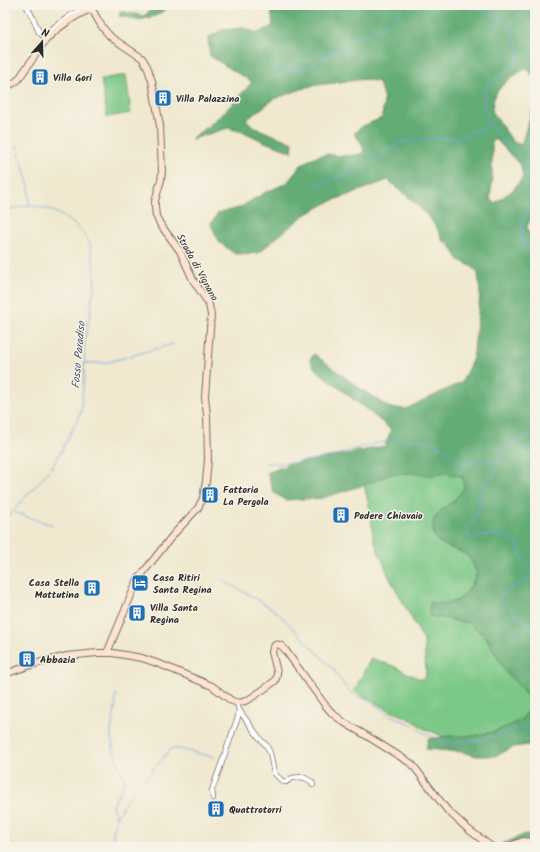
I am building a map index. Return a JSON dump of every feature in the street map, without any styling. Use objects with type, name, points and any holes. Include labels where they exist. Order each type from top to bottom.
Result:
[{"type":"street","points":[[26,5],[39,32],[42,35],[74,13],[80,11],[83,12]]},
{"type":"street","points":[[5,87],[12,84],[19,78],[48,38],[59,28],[91,7]]},
{"type":"street","name":"Strada di Vignano","points":[[91,7],[98,21],[108,35],[142,58],[147,66],[152,81],[160,126],[162,172],[155,201],[156,216],[160,224],[180,251],[193,280],[209,305],[211,315],[205,397],[208,460],[203,500],[137,580],[107,653]]},
{"type":"street","points":[[238,706],[275,681],[277,672],[272,651],[275,645],[281,645],[325,705],[336,716],[412,764],[447,810],[469,830],[492,847]]},
{"type":"street","points":[[5,674],[34,664],[67,656],[97,653],[142,658],[162,665],[212,686],[238,706],[266,745],[270,753],[274,773],[280,780],[286,782],[292,778],[301,777],[312,782],[313,785]]},
{"type":"street","points":[[213,798],[212,790],[238,717],[238,706]]},
{"type":"street","points":[[507,847],[523,841],[535,842]]},
{"type":"green space","points":[[156,5],[173,5],[155,16],[139,20],[119,16],[120,11],[144,16]]},
{"type":"green space","points":[[268,5],[535,5],[535,79],[527,68],[513,76],[495,95],[492,111],[513,142],[521,145],[535,102],[535,207],[527,227],[532,242],[535,245],[535,747],[529,745],[514,747],[495,756],[476,756],[462,752],[426,749],[428,739],[450,736],[474,736],[496,731],[523,718],[529,708],[529,700],[523,690],[505,671],[486,637],[468,623],[429,616],[430,602],[450,603],[459,599],[470,588],[477,573],[470,558],[465,554],[438,542],[433,534],[433,520],[442,509],[454,501],[464,488],[463,477],[448,473],[429,475],[409,473],[391,474],[364,485],[322,498],[286,500],[274,493],[267,473],[289,464],[385,446],[391,430],[315,369],[310,359],[314,354],[362,390],[390,408],[406,409],[462,382],[473,358],[480,295],[478,273],[471,266],[459,260],[449,244],[442,240],[434,224],[420,207],[388,180],[329,202],[303,216],[258,253],[235,254],[219,242],[211,224],[218,213],[239,208],[264,193],[287,183],[300,166],[312,158],[326,154],[341,156],[357,155],[364,152],[362,144],[354,133],[363,126],[382,118],[384,100],[379,82],[365,79],[310,86],[274,99],[246,120],[256,128],[293,143],[292,152],[246,133],[228,128],[192,139],[224,112],[252,82],[210,56],[208,38],[222,30],[243,28],[258,33],[273,26],[271,9]],"holes":[[[496,139],[521,166],[523,177],[513,190],[495,203],[490,199],[492,182],[492,143]]]},
{"type":"green space","points":[[126,75],[131,113],[107,117],[101,79]]},
{"type":"green space","points":[[409,473],[429,475],[448,473],[463,477],[464,488],[454,501],[442,509],[438,542],[465,554],[470,558],[477,573],[467,593],[455,602],[438,604],[439,617],[469,623],[486,637],[505,671],[523,690],[529,699],[529,708],[523,718],[514,724],[496,731],[474,736],[445,737],[423,728],[414,721],[391,711],[354,691],[371,658],[393,666],[420,679],[424,679],[426,673],[424,641],[388,575],[378,551],[373,536],[371,513],[364,485],[391,474]]},
{"type":"green space","points":[[526,834],[535,835],[535,847],[503,847],[501,844]]},
{"type":"waterway","points":[[272,65],[289,71],[300,70],[310,66],[357,37],[383,28],[407,5]]},
{"type":"waterway","points":[[463,5],[492,14],[502,20],[508,25],[516,38],[518,53],[514,67],[486,87],[484,104],[493,127],[508,147],[518,155],[532,182],[532,197],[523,220],[521,236],[524,249],[535,255]]},
{"type":"waterway","points":[[509,25],[525,5]]},
{"type":"waterway","points":[[313,186],[357,172],[384,151],[403,142],[437,138],[450,139],[468,134],[491,124]]},
{"type":"waterway","points":[[17,146],[29,187],[29,204]]},
{"type":"waterway","name":"Fosso Paradiso","points":[[5,210],[30,205],[51,210],[75,225],[84,233],[90,245],[95,286],[85,339],[81,412],[54,464],[5,520]]},
{"type":"waterway","points":[[85,363],[105,363],[173,344]]},
{"type":"waterway","points":[[535,348],[529,363],[530,380],[535,389]]},
{"type":"waterway","points":[[535,431],[519,441],[504,446],[492,480],[479,491],[480,505],[467,534],[471,538],[489,535],[507,537],[518,545],[520,553],[530,569],[530,575],[524,582],[505,592],[500,599],[535,630]]},
{"type":"waterway","points":[[265,463],[292,463],[318,460],[375,444],[395,440],[414,439],[437,444],[460,462],[464,463],[499,459]]},
{"type":"waterway","points":[[14,512],[53,525]]},
{"type":"waterway","points":[[222,580],[260,601],[278,613],[333,669],[346,688],[353,694],[371,702],[394,717],[411,724],[424,733],[445,742],[454,743],[480,740],[525,727],[535,726]]},
{"type":"waterway","points":[[116,694],[111,737],[114,752],[125,782],[112,807],[116,816]]},
{"type":"waterway","points":[[113,847],[113,831],[116,817],[128,798],[171,749],[179,749],[214,757]]},
{"type":"place","name":"Villa Gori","points":[[40,77]]},
{"type":"place","name":"Villa Palazzina","points":[[163,98]]},
{"type":"place","name":"Fattoria La Pergola","points":[[210,495]]},
{"type":"place","name":"Podere Chiavaio","points":[[341,515]]},
{"type":"place","name":"Casa Ritiri Santa Regina","points":[[140,583]]},
{"type":"place","name":"Casa Stella Mattutina","points":[[92,588]]},
{"type":"place","name":"Villa Santa Regina","points":[[137,613]]},
{"type":"place","name":"Abbazia","points":[[27,659]]},
{"type":"place","name":"Quattrotorri","points":[[216,809]]}]
